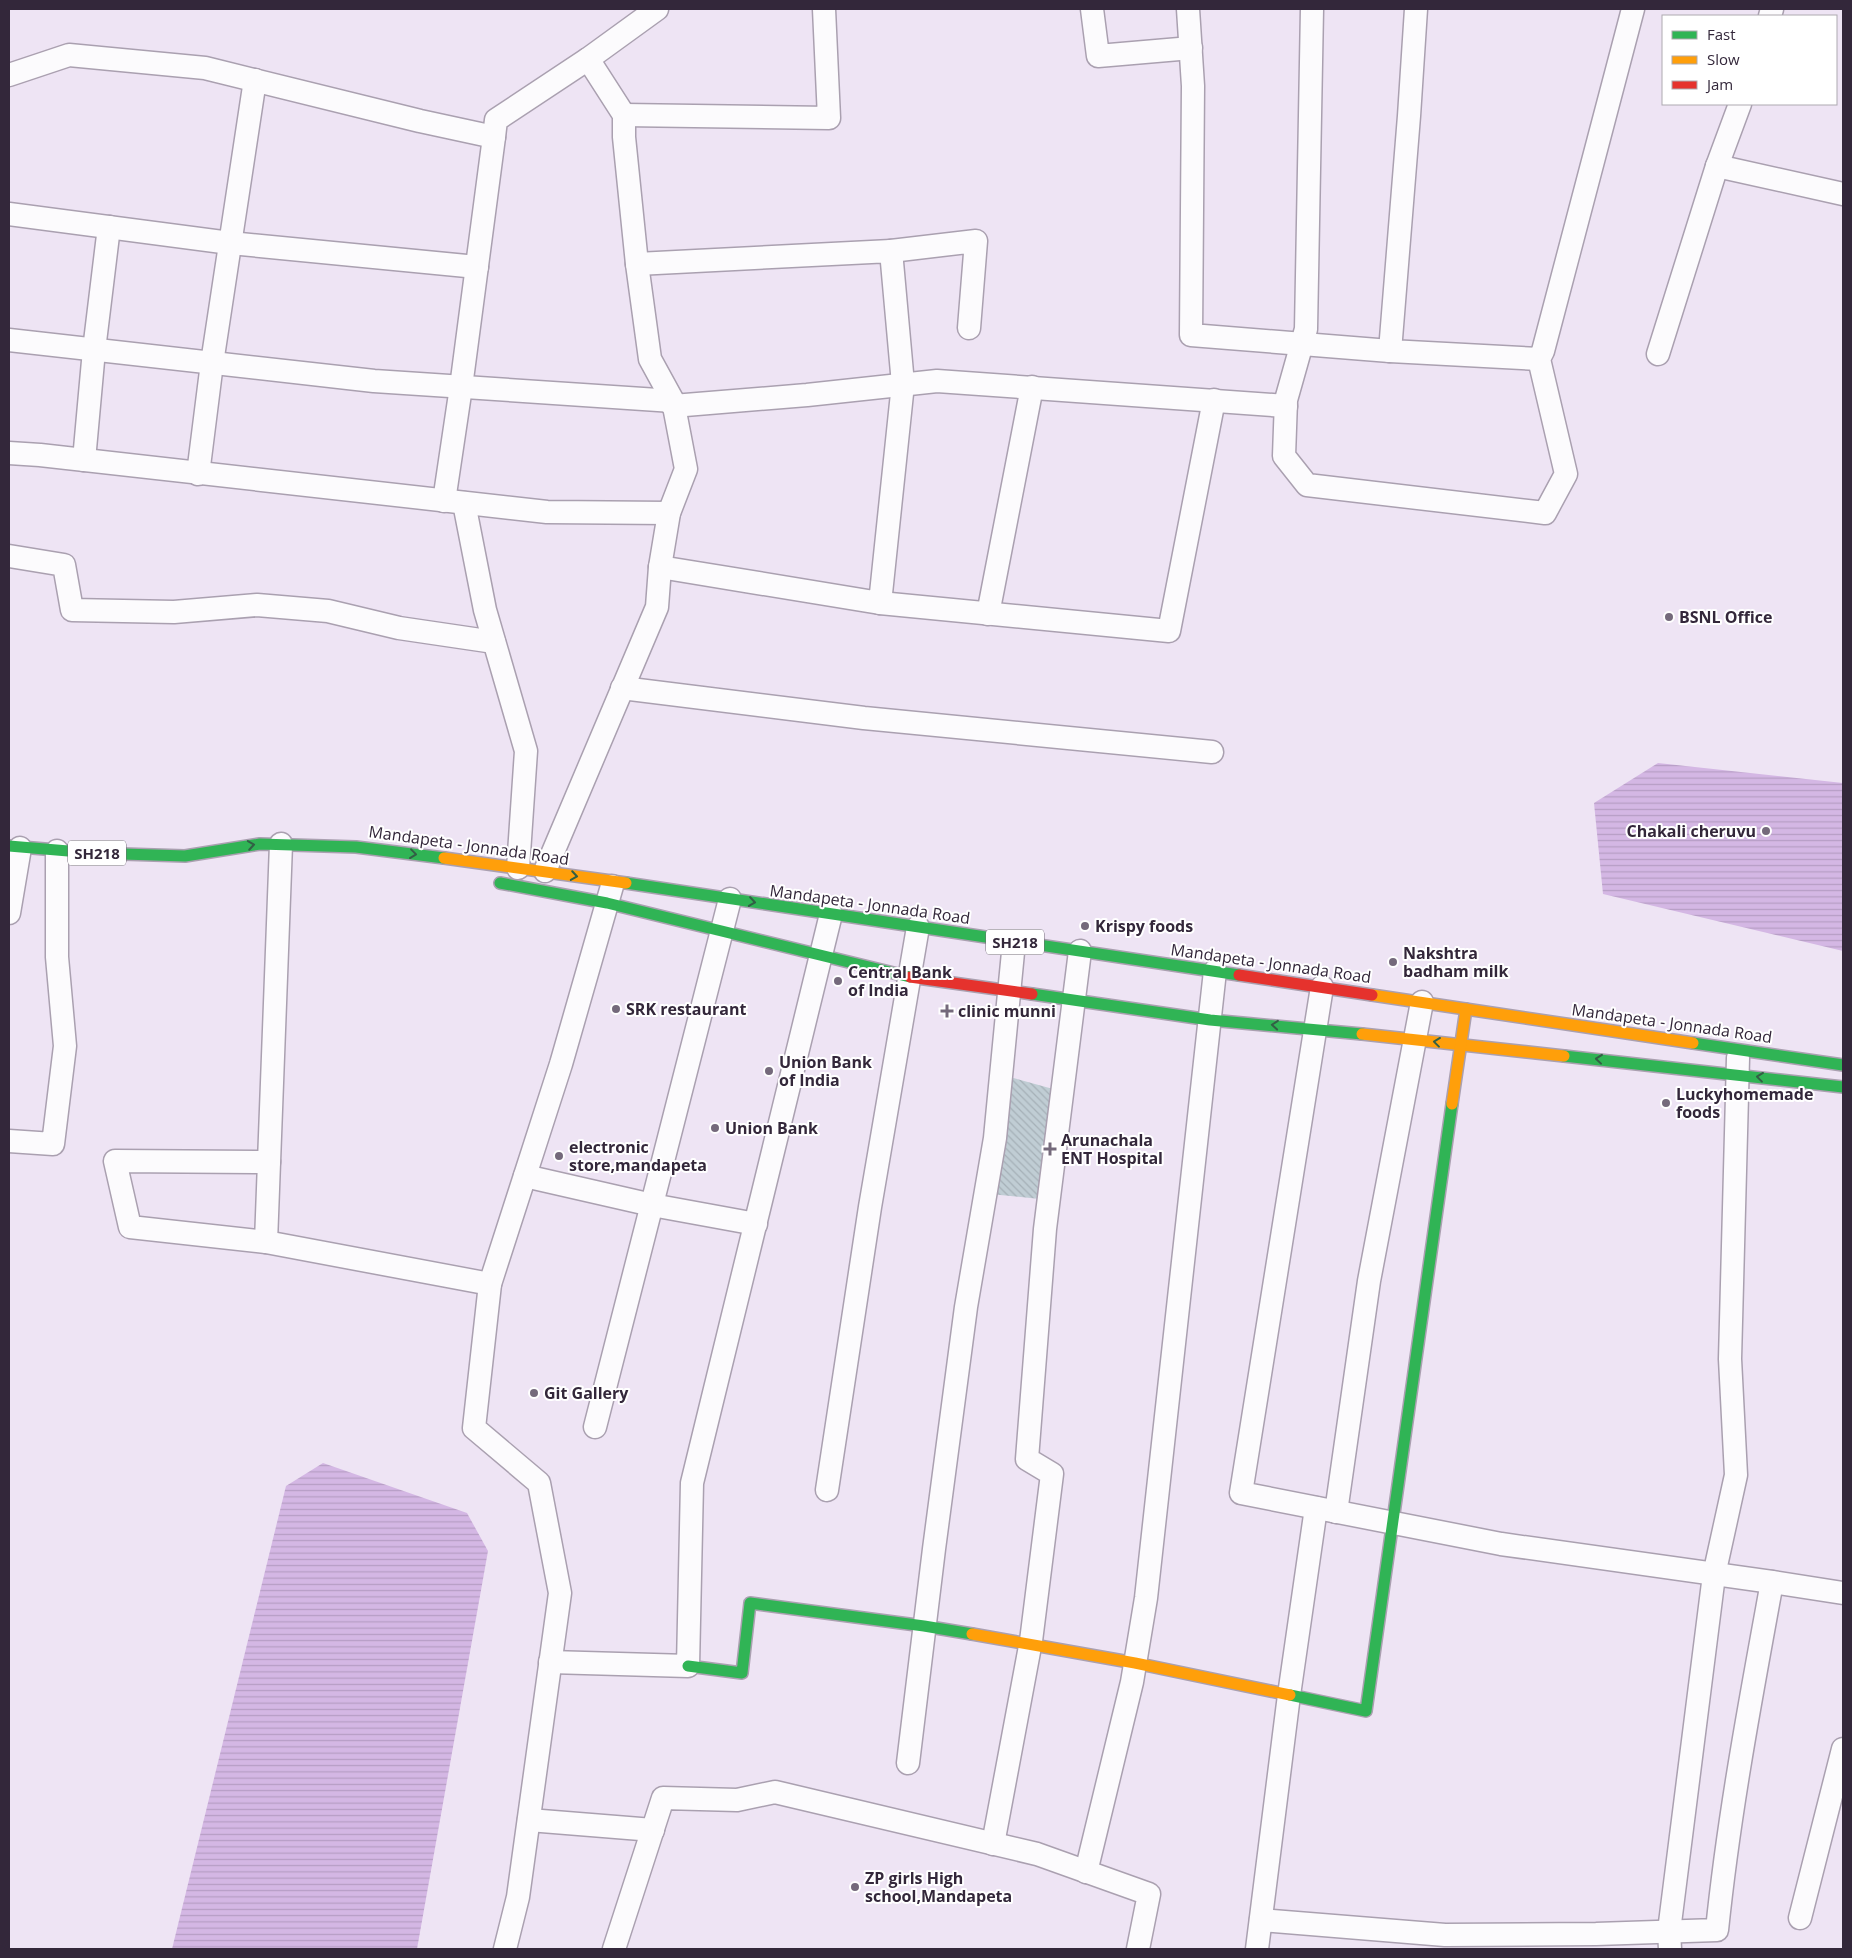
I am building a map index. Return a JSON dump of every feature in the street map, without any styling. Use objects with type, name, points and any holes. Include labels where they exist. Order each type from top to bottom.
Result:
[{"type":"main road","name":"Mandapeta - Jonnada Road","points":[[14,847],[185,856],[260,844],[281,856],[356,846],[545,871],[610,892],[730,899],[1843,1065]]},
{"type":"main road","name":"SH218","points":[[185,856],[242,859]]},
{"type":"main road","name":"SH218","points":[[492,881],[610,892],[722,931],[910,977],[1210,1020],[1415,1039],[1843,1087]]},
{"type":"main road","points":[[688,1666],[742,1673],[750,1603],[924,1626],[1135,1663],[1366,1710],[1466,1009]]},
{"type":"street","points":[[518,868],[526,751],[454,502],[461,387],[496,120],[588,59],[657,9]]},
{"type":"street","points":[[624,115],[830,118],[824,9]]},
{"type":"street","points":[[1092,9],[1098,56],[1191,48]]},
{"type":"street","points":[[1188,9],[1193,86],[1191,335],[1390,351],[1539,359]]},
{"type":"street","points":[[1312,9],[1306,330],[1286,406],[1284,456],[1307,486],[1546,513],[1566,474],[1539,359],[1544,350],[1633,9]]},
{"type":"street","points":[[1390,351],[1416,9]]},
{"type":"street","points":[[9,75],[69,55],[205,68],[420,121],[494,137]]},
{"type":"street","points":[[545,871],[657,607],[660,567],[669,512],[686,469],[673,404],[650,358],[637,264],[624,115],[588,59]]},
{"type":"street","points":[[198,474],[212,363],[256,80]]},
{"type":"street","points":[[1658,354],[1717,166],[1740,105]]},
{"type":"street","points":[[1717,166],[1843,194]]},
{"type":"street","points":[[9,214],[230,243],[477,267]]},
{"type":"street","points":[[84,460],[94,350],[109,227]]},
{"type":"street","points":[[637,264],[891,251],[976,241],[969,328]]},
{"type":"street","points":[[880,604],[903,384],[891,251]]},
{"type":"street","points":[[9,340],[374,381],[673,404],[807,395],[937,381],[1286,406]]},
{"type":"street","points":[[988,614],[1032,387]]},
{"type":"street","points":[[660,567],[880,604],[1169,631],[1214,400]]},
{"type":"street","points":[[9,453],[547,512],[669,512]]},
{"type":"street","points":[[9,556],[64,565],[72,610],[174,612],[257,605],[328,611],[399,628],[494,642]]},
{"type":"street","points":[[622,688],[864,718],[1212,752]]},
{"type":"street","points":[[9,913],[14,847]]},
{"type":"street","points":[[9,1141],[53,1144],[65,1046],[57,957],[57,850]]},
{"type":"street","points":[[266,1242],[281,856]]},
{"type":"street","points":[[505,1949],[518,1897],[560,1593],[539,1483],[474,1428],[490,1284],[561,1064],[610,892]]},
{"type":"street","points":[[595,1427],[730,899]]},
{"type":"street","points":[[550,1662],[688,1666],[692,1483],[831,914]]},
{"type":"street","points":[[827,1490],[870,1208],[918,927]]},
{"type":"street","points":[[908,1764],[924,1626],[966,1307],[995,1138],[1014,942]]},
{"type":"street","points":[[993,1844],[1030,1646],[1052,1474],[1027,1459],[1045,1229],[1080,951]]},
{"type":"street","points":[[1086,1872],[1132,1682],[1146,1598],[1215,972]]},
{"type":"street","points":[[1322,987],[1241,1493],[1501,1544],[1772,1582],[1843,1594]]},
{"type":"street","points":[[1257,1949],[1289,1695],[1422,1002]]},
{"type":"street","points":[[1670,1940],[1714,1574],[1736,1475],[1730,1359],[1739,1050]]},
{"type":"street","points":[[269,1162],[115,1161],[130,1226],[266,1242],[490,1284]]},
{"type":"street","points":[[525,1176],[652,1205],[756,1224]]},
{"type":"street","points":[[1261,1920],[1445,1935],[1670,1940],[1717,1930],[1728,1830],[1772,1582]]},
{"type":"street","points":[[1800,1918],[1843,1749]]},
{"type":"street","points":[[614,1949],[663,1798],[736,1800],[775,1792],[1038,1854],[1149,1894],[1138,1949]]},
{"type":"street","points":[[529,1820],[653,1830]]},
{"type":"shaded area","points":[[1658,763],[1843,783],[1843,951],[1603,894],[1594,803]]},
{"type":"shaded area","points":[[323,1463],[467,1513],[488,1551],[417,1949],[172,1949],[286,1486]]},
{"type":"building","points":[[1010,1077],[1053,1089],[1040,1199],[990,1194]]},
{"type":"traffic: fast","points":[[9,846],[92,853],[185,856],[260,844],[356,847],[444,858]]},
{"type":"traffic: fast","points":[[500,883],[607,903],[910,977]]},
{"type":"traffic: fast","points":[[626,883],[1239,975]]},
{"type":"traffic: fast","points":[[1032,994],[1210,1020],[1362,1034]]},
{"type":"traffic: fast","points":[[1693,1043],[1843,1065]]},
{"type":"traffic: fast","points":[[1564,1056],[1843,1087]]},
{"type":"traffic: fast","points":[[1290,1695],[1366,1711],[1452,1104]]},
{"type":"traffic: fast","points":[[688,1666],[742,1673],[750,1603],[972,1634]]},
{"type":"traffic: slow","points":[[444,858],[626,883]]},
{"type":"traffic: slow","points":[[1372,995],[1693,1043]]},
{"type":"traffic: slow","points":[[1452,1104],[1466,1009]]},
{"type":"traffic: slow","points":[[1362,1034],[1564,1056]]},
{"type":"traffic: slow","points":[[972,1634],[1135,1663],[1290,1695]]},
{"type":"traffic: jam","points":[[1239,975],[1372,995]]},
{"type":"traffic: jam","points":[[910,977],[1032,994]]},
{"type":"place","name":"BSNL Office","points":[[1669,617]]},
{"type":"place","name":"Chakali cheruvu","points":[[1766,831]]},
{"type":"place","name":"Krispy foods","points":[[1085,926]]},
{"type":"place","name":"Nakshtra badham milk","points":[[1393,962]]},
{"type":"place","name":"Central Bank of India","points":[[838,981]]},
{"type":"place","name":"SRK restaurant","points":[[616,1009]]},
{"type":"place","name":"clinic munni","points":[[947,1011]]},
{"type":"place","name":"Union Bank of India","points":[[769,1071]]},
{"type":"place","name":"Luckyhomemade foods","points":[[1666,1103]]},
{"type":"place","name":"Union Bank","points":[[715,1128]]},
{"type":"place","name":"Arunachala ENT Hospital","points":[[1050,1149]]},
{"type":"place","name":"electronic store,mandapeta","points":[[559,1156]]},
{"type":"place","name":"Git Gallery","points":[[534,1393]]},
{"type":"place","name":"ZP girls High school,Mandapeta","points":[[855,1887]]}]
